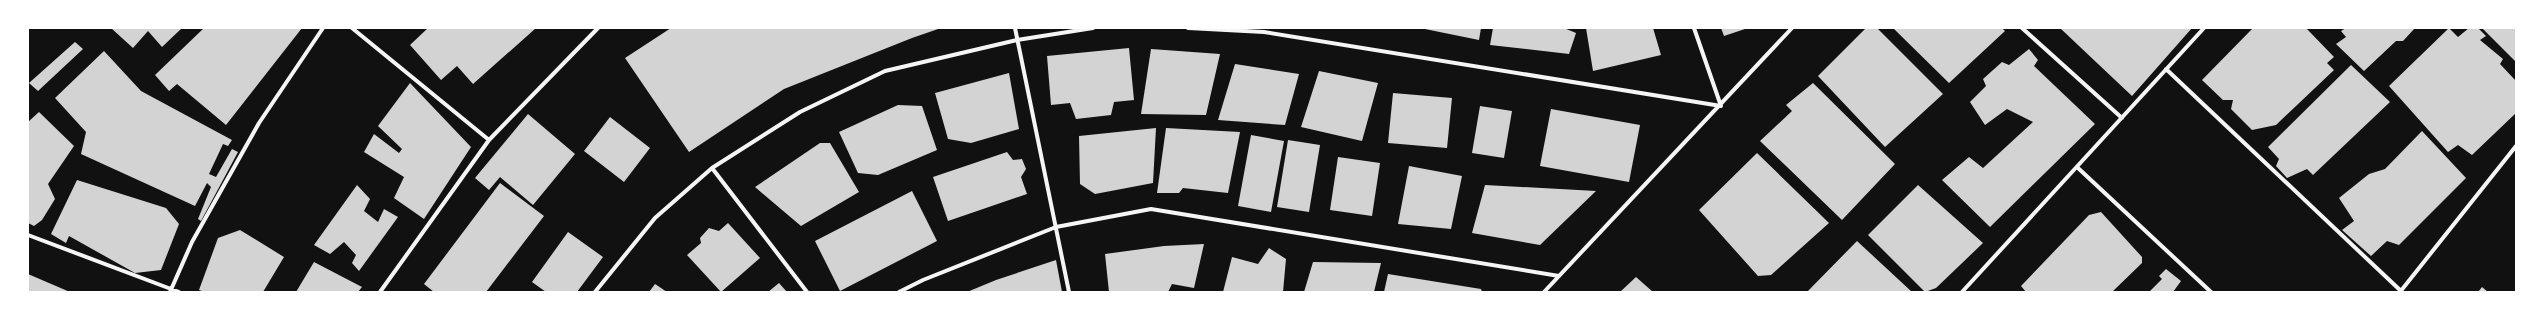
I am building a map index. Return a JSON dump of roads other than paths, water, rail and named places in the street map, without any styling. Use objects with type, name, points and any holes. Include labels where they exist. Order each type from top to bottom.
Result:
[{"type":"street","points":[[170,290],[192,242],[259,123],[323,28]]},
{"type":"street","points":[[352,28],[489,140]]},
{"type":"street","points":[[380,292],[489,140],[598,28]]},
{"type":"street","points":[[1015,28],[1068,292]]},
{"type":"street","points":[[595,292],[655,218],[712,168],[800,112],[885,71],[1017,40],[1094,28]]},
{"type":"street","points":[[1188,28],[1264,32],[1720,106]]},
{"type":"street","points":[[1694,28],[1720,106]]},
{"type":"street","points":[[1544,292],[1792,28]]},
{"type":"street","points":[[2022,28],[2122,118]]},
{"type":"street","points":[[1962,292],[2078,168],[2204,28]]},
{"type":"street","points":[[2166,69],[2400,291],[2516,146]]},
{"type":"street","points":[[712,168],[808,292]]},
{"type":"street","points":[[2078,168],[2211,292]]},
{"type":"street","points":[[899,292],[923,280],[1056,227],[1151,208],[1559,276]]},
{"type":"street","points":[[28,235],[170,290],[179,292]]}]
